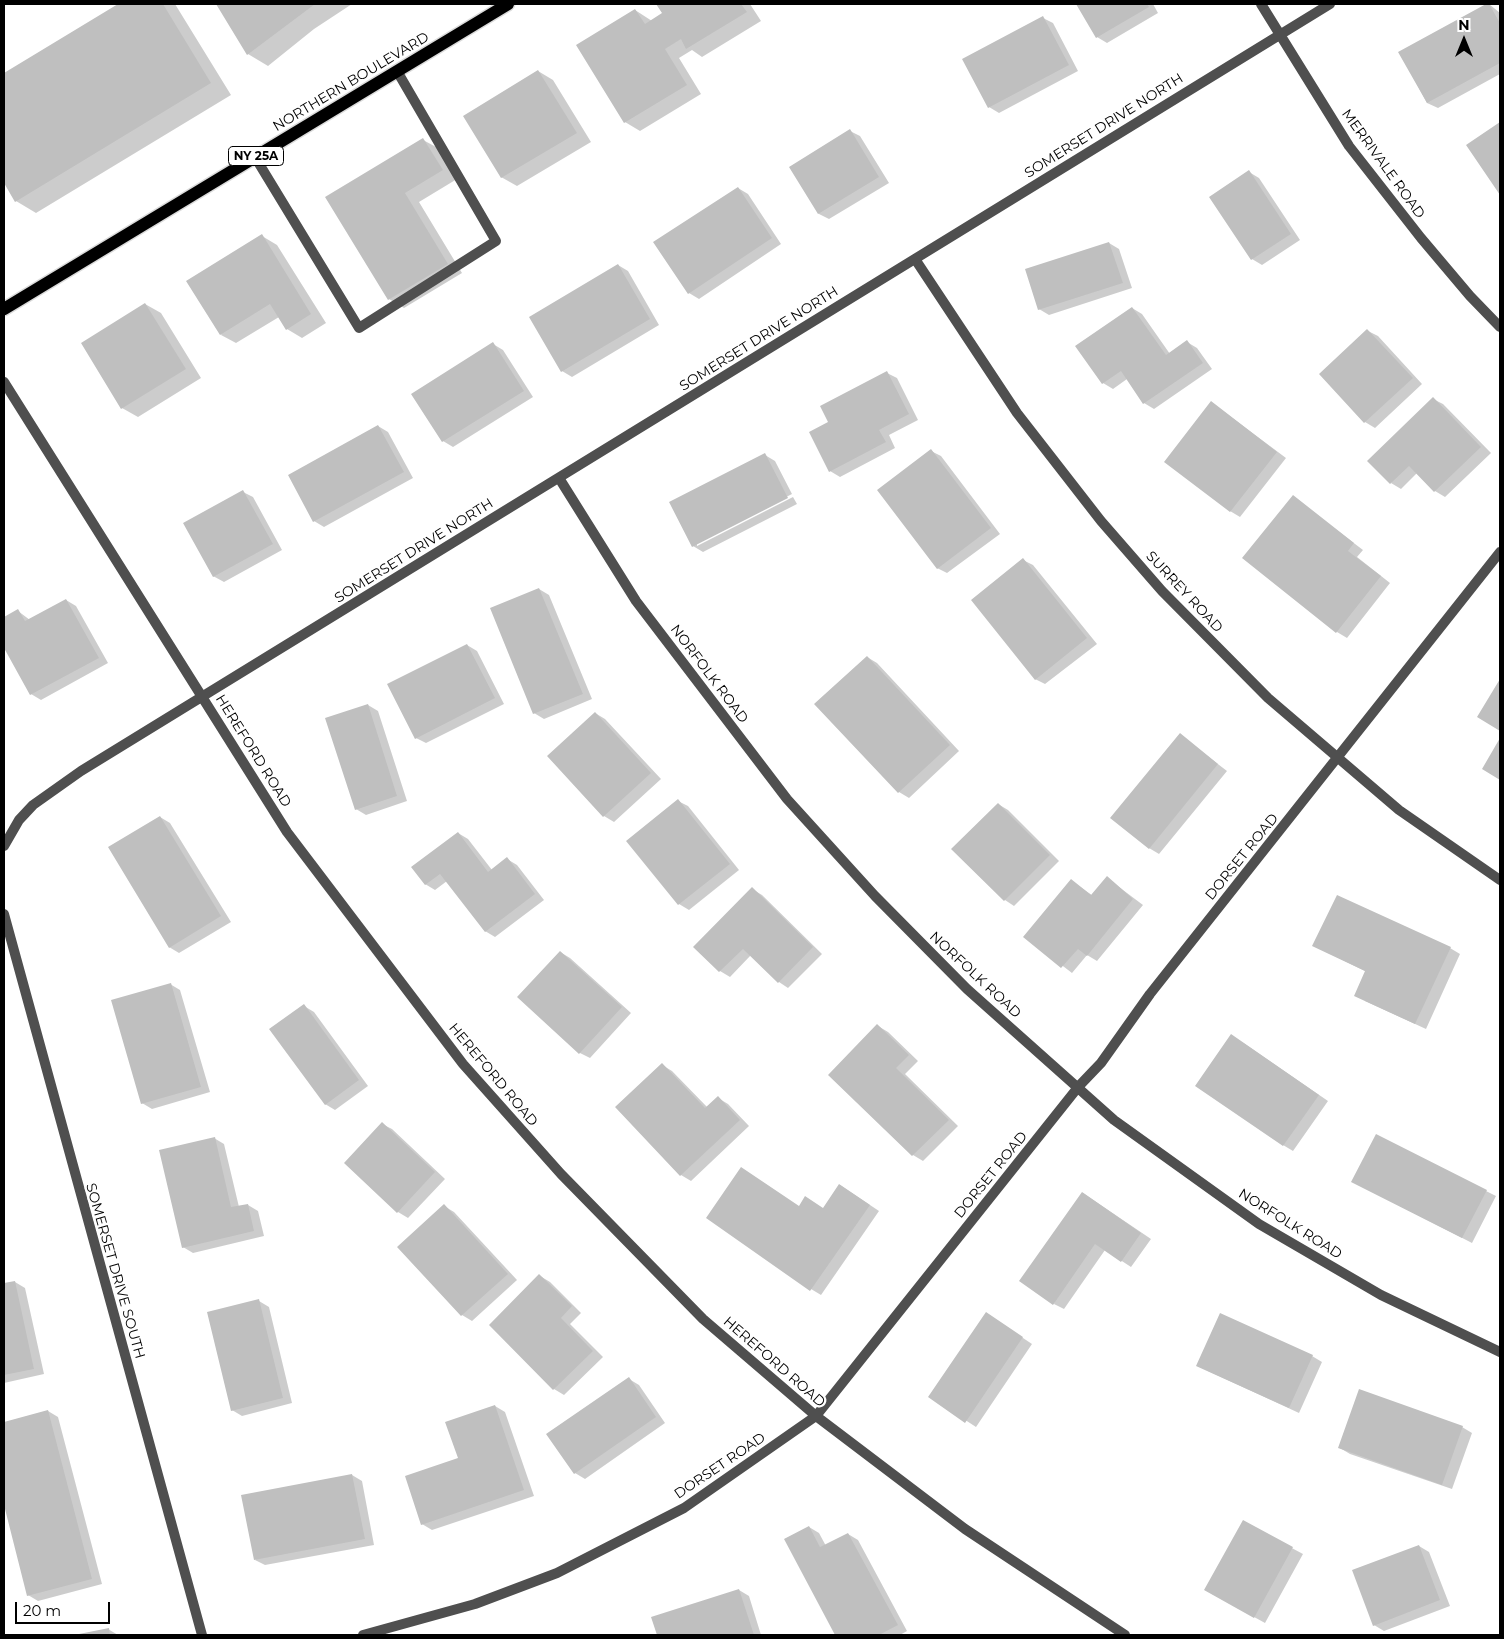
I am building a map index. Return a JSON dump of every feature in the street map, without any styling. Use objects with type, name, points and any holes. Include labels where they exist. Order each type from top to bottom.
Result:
[{"type":"main road","name":"NORTHERN BOULEVARD","points":[[4,309],[508,4]]},
{"type":"street","name":"MERRIVALE ROAD","points":[[1261,4],[1349,146],[1421,238],[1470,296],[1500,327]]},
{"type":"street","name":"SOMERSET DRIVE NORTH","points":[[203,697],[1330,4]]},
{"type":"street","points":[[254,157],[358,328],[496,241],[396,71]]},
{"type":"street","name":"SURREY ROAD","points":[[915,259],[1016,413],[1101,521],[1162,591],[1268,698],[1399,810],[1500,880]]},
{"type":"street","name":"HEREFORD ROAD","points":[[4,382],[287,832],[462,1064],[560,1174],[703,1319],[816,1416],[965,1529],[1125,1635]]},
{"type":"street","name":"NORFOLK ROAD","points":[[558,478],[636,601],[787,799],[875,896],[967,989],[1114,1120],[1259,1224],[1380,1295],[1500,1352]]},
{"type":"street","name":"DORSET ROAD","points":[[363,1635],[475,1604],[556,1573],[684,1508],[816,1416],[1078,1086],[1101,1063],[1150,994],[1500,552]]},
{"type":"street","points":[[4,846],[18,820],[33,805],[81,771],[203,697]]},
{"type":"street","name":"SOMERSET DRIVE SOUTH","points":[[4,914],[202,1635]]},
{"type":"building","points":[[118,4],[163,4],[211,83],[15,202],[4,183],[4,73]]},
{"type":"building","points":[[216,4],[315,4],[247,55]]},
{"type":"building","points":[[656,4],[741,4],[747,12],[686,49],[681,39],[665,49],[687,85],[624,123],[576,45],[635,9],[645,24],[662,13]]},
{"type":"building","points":[[1076,4],[1147,4],[1149,7],[1096,38]]},
{"type":"building","points":[[1489,4],[1500,23],[1500,63],[1427,103],[1398,52]]},
{"type":"building","points":[[1043,16],[1069,65],[988,108],[962,59]]},
{"type":"building","points":[[538,70],[577,133],[501,178],[463,116]]},
{"type":"building","points":[[1500,122],[1500,195],[1466,145]]},
{"type":"building","points":[[850,129],[879,177],[818,214],[789,167]]},
{"type":"building","points":[[423,138],[443,170],[405,193],[448,264],[388,300],[325,197]]},
{"type":"building","points":[[1249,170],[1291,234],[1251,260],[1209,197]]},
{"type":"building","points":[[738,187],[772,238],[688,294],[653,242]]},
{"type":"building","points":[[262,234],[311,314],[286,330],[270,304],[220,335],[186,281]]},
{"type":"building","points":[[1109,242],[1123,283],[1038,310],[1025,269]]},
{"type":"building","points":[[618,264],[650,319],[561,372],[529,317]]},
{"type":"building","points":[[145,303],[186,369],[121,409],[81,343]]},
{"type":"building","points":[[1132,307],[1166,355],[1187,340],[1203,363],[1143,404],[1121,371],[1102,384],[1075,346]]},
{"type":"building","points":[[1367,329],[1413,378],[1364,423],[1319,374]]},
{"type":"building","points":[[493,342],[524,391],[442,442],[411,394]]},
{"type":"building","points":[[887,371],[909,414],[879,430],[886,442],[829,472],[809,432],[828,422],[820,406]]},
{"type":"building","points":[[1433,397],[1481,447],[1434,492],[1409,466],[1390,484],[1367,461]]},
{"type":"building","points":[[1211,401],[1277,452],[1230,512],[1164,462]]},
{"type":"building","points":[[378,425],[404,472],[313,522],[288,475]]},
{"type":"building","points":[[931,449],[991,528],[937,569],[877,490]]},
{"type":"building","points":[[765,453],[788,498],[692,547],[669,502]]},
{"type":"building","points":[[243,490],[273,544],[213,577],[183,523]]},
{"type":"building","points":[[1293,495],[1354,543],[1348,551],[1381,576],[1336,633],[1242,558]]},
{"type":"building","points":[[1023,558],[1087,638],[1035,680],[971,600]]},
{"type":"building","points":[[539,588],[583,694],[533,714],[490,608]]},
{"type":"building","points":[[66,599],[99,658],[30,695],[4,648],[4,617],[18,609],[25,621]]},
{"type":"building","points":[[467,644],[495,698],[415,739],[387,684]]},
{"type":"building","points":[[867,656],[950,745],[898,793],[814,704]]},
{"type":"building","points":[[1500,679],[1500,731],[1477,717]]},
{"type":"building","points":[[368,704],[397,796],[355,810],[325,718]]},
{"type":"building","points":[[595,712],[651,773],[603,817],[547,756]]},
{"type":"building","points":[[1180,733],[1218,764],[1149,849],[1110,818]]},
{"type":"building","points":[[1500,738],[1500,780],[1482,769]]},
{"type":"building","points":[[678,799],[730,864],[678,905],[626,841]]},
{"type":"building","points":[[998,803],[1050,855],[1004,901],[951,849]]},
{"type":"building","points":[[160,816],[221,916],[169,948],[108,847]]},
{"type":"building","points":[[458,832],[488,872],[507,857],[535,894],[485,932],[440,874],[425,885],[411,867]]},
{"type":"building","points":[[1107,876],[1133,899],[1087,956],[1078,949],[1061,968],[1023,937],[1071,879],[1091,895]]},
{"type":"building","points":[[752,887],[813,947],[778,983],[743,949],[719,972],[693,947]]},
{"type":"building","points":[[1337,895],[1451,947],[1415,1024],[1354,996],[1365,971],[1312,946]]},
{"type":"building","points":[[560,951],[622,1007],[579,1054],[517,997]]},
{"type":"building","points":[[171,983],[201,1087],[141,1104],[111,1000]]},
{"type":"building","points":[[304,1004],[359,1080],[325,1105],[269,1029]]},
{"type":"building","points":[[877,1024],[909,1055],[896,1068],[949,1120],[912,1156],[828,1075]]},
{"type":"building","points":[[1231,1034],[1319,1095],[1283,1146],[1195,1086]]},
{"type":"building","points":[[662,1063],[705,1108],[718,1096],[740,1120],[680,1176],[615,1107]]},
{"type":"building","points":[[382,1122],[435,1172],[397,1213],[344,1163]]},
{"type":"building","points":[[1376,1134],[1487,1190],[1462,1238],[1351,1182]]},
{"type":"building","points":[[215,1137],[231,1207],[248,1204],[254,1231],[182,1248],[159,1150]]},
{"type":"building","points":[[741,1167],[799,1206],[805,1196],[823,1208],[839,1184],[870,1205],[810,1291],[706,1218]]},
{"type":"building","points":[[1082,1192],[1141,1233],[1121,1262],[1095,1244],[1053,1305],[1019,1281]]},
{"type":"building","points":[[444,1204],[508,1274],[461,1316],[397,1247]]},
{"type":"building","points":[[539,1274],[572,1306],[561,1318],[593,1351],[553,1390],[489,1325]]},
{"type":"building","points":[[15,1281],[34,1369],[4,1375],[4,1283]]},
{"type":"building","points":[[259,1299],[283,1398],[231,1411],[207,1312]]},
{"type":"building","points":[[986,1312],[1023,1337],[965,1423],[928,1397]]},
{"type":"building","points":[[1220,1313],[1313,1355],[1289,1408],[1196,1366]]},
{"type":"building","points":[[629,1377],[656,1417],[574,1474],[546,1434]]},
{"type":"building","points":[[1359,1389],[1463,1426],[1442,1485],[1338,1448]]},
{"type":"building","points":[[495,1405],[524,1490],[421,1525],[405,1476],[458,1458],[445,1422]]},
{"type":"building","points":[[48,1410],[92,1579],[27,1596],[4,1505],[4,1422]]},
{"type":"building","points":[[352,1474],[365,1539],[254,1560],[241,1495]]},
{"type":"building","points":[[1243,1520],[1293,1547],[1254,1618],[1204,1590]]},
{"type":"building","points":[[809,1526],[820,1547],[848,1533],[898,1625],[879,1635],[835,1635],[784,1539]]},
{"type":"building","points":[[1419,1545],[1440,1600],[1373,1626],[1352,1570]]},
{"type":"building","points":[[739,1589],[754,1635],[657,1635],[651,1617]]},
{"type":"building","points":[[109,1628],[110,1635],[79,1635],[79,1634]]}]
